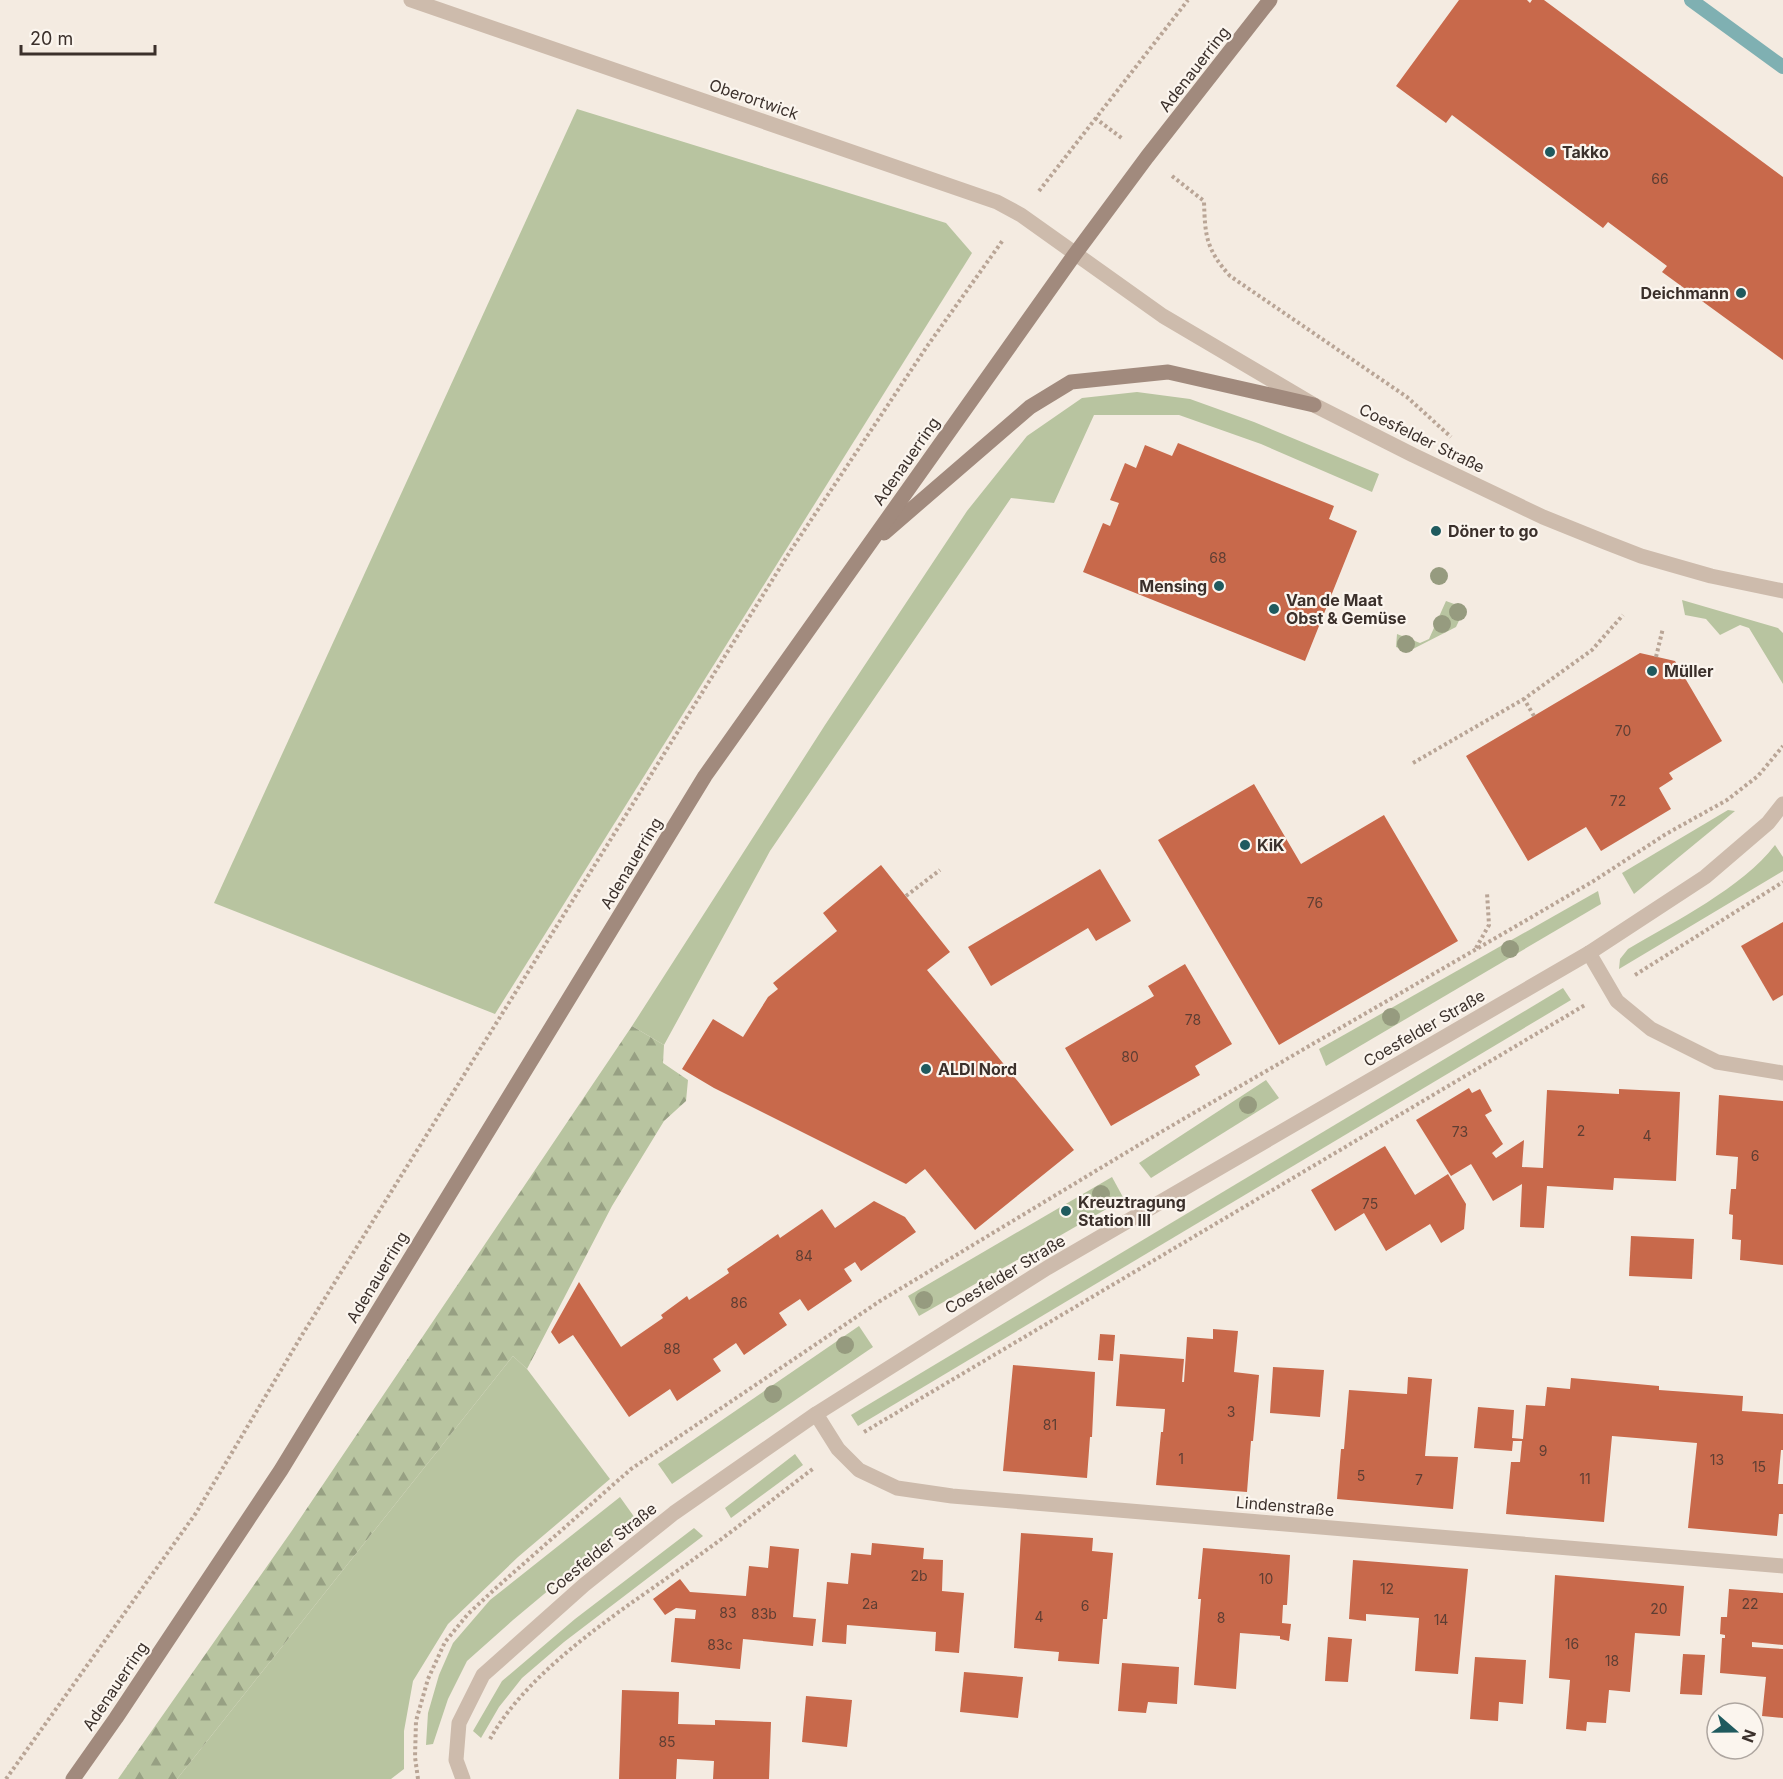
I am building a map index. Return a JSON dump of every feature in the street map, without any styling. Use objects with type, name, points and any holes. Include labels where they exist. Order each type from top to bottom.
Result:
[{"type":"main road","name":"Adenauerring","points":[[73,1779],[281,1470],[705,776],[1075,254],[1147,157],[1270,0]]},
{"type":"main road","points":[[866,548],[1030,407],[1071,382],[1167,372],[1314,405]]},
{"type":"street","name":"Oberortwick","points":[[411,0],[997,202],[1021,215],[1075,254]]},
{"type":"street","name":"Coesfelder Straße","points":[[1075,254],[1163,316],[1314,405],[1543,518],[1641,555],[1711,576],[1783,591]]},
{"type":"street","name":"Coesfelder Straße","points":[[464,1779],[456,1760],[459,1723],[483,1675],[584,1585],[674,1513],[816,1414],[1047,1268],[1589,953],[1705,878],[1768,823],[1783,804]]},
{"type":"street","points":[[1589,953],[1617,1000],[1651,1029],[1717,1062],[1783,1072]]},
{"type":"street","name":"Lindenstraße","points":[[816,1414],[838,1449],[859,1470],[897,1488],[952,1496],[1783,1566]]},
{"type":"path","points":[[6,1779],[196,1513],[302,1335],[791,550],[928,345],[1021,215],[1188,0]]},
{"type":"path","points":[[1095,118],[1204,201],[1205,233],[1215,260],[1230,276],[1407,398],[1458,442]]},
{"type":"path","points":[[1413,763],[1524,699],[1592,650],[1623,615]]},
{"type":"path","points":[[1656,657],[1663,628]]},
{"type":"path","points":[[1524,699],[1534,716]]},
{"type":"path","points":[[418,1779],[415,1757],[416,1720],[428,1679],[446,1642],[468,1614],[631,1469],[880,1301],[1142,1143],[1592,882],[1666,834],[1727,800],[1758,776],[1783,746]]},
{"type":"path","points":[[906,896],[940,870]]},
{"type":"path","points":[[456,1760],[476,1755],[488,1743],[516,1701],[552,1665],[620,1611],[868,1429],[1610,990],[1783,882]]},
{"type":"path","points":[[1476,949],[1489,926],[1487,893]]},
{"type":"green space","points":[[577,109],[946,223],[972,253],[495,1014],[214,903]]},
{"type":"green space","points":[[1137,392],[1190,399],[1254,422],[1379,474],[1372,492],[1261,444],[1179,415],[1094,415],[1054,503],[1011,498],[770,851],[664,1045],[632,1026],[825,725],[967,511],[1027,436],[1082,398]]},
{"type":"green space","points":[[1682,600],[1778,628],[1783,633],[1783,684],[1749,628],[1740,625],[1720,635],[1706,619],[1685,615]]},
{"type":"green space","points":[[1446,601],[1465,608],[1456,627],[1409,651],[1396,647],[1397,634],[1420,643],[1429,639]]},
{"type":"green space","points":[[1728,810],[1735,811],[1634,894],[1622,873]]},
{"type":"green space","points":[[1775,845],[1783,857],[1783,871],[1619,969],[1620,959],[1628,949],[1707,903],[1745,875]]},
{"type":"green space","points":[[1598,891],[1601,904],[1326,1066],[1319,1049]]},
{"type":"green space","points":[[1563,988],[1571,1000],[858,1426],[851,1415]]},
{"type":"green space","points":[[632,1026],[664,1045],[663,1063],[688,1080],[686,1101],[664,1121],[612,1206],[527,1369],[513,1356],[177,1779],[118,1779],[291,1532]]},
{"type":"green space","points":[[1266,1080],[1279,1098],[1151,1178],[1139,1163]]},
{"type":"green space","points":[[1112,1177],[1124,1199],[919,1316],[908,1296]]},
{"type":"green space","points":[[859,1326],[873,1347],[672,1484],[658,1464]]},
{"type":"green space","points":[[513,1356],[527,1369],[610,1479],[518,1557],[448,1624],[413,1681],[404,1731],[404,1769],[391,1779],[177,1779]]},
{"type":"green space","points":[[795,1454],[803,1465],[731,1518],[725,1508]]},
{"type":"green space","points":[[620,1497],[635,1518],[467,1661],[448,1699],[433,1744],[426,1745],[428,1713],[439,1675],[453,1643],[490,1600]]},
{"type":"green space","points":[[694,1528],[703,1536],[564,1642],[522,1678],[499,1707],[481,1738],[473,1731],[502,1681],[575,1619]]},
{"type":"building","points":[[1459,0],[1527,0],[1530,3],[1532,0],[1544,0],[1783,177],[1783,360],[1662,272],[1667,266],[1608,222],[1603,228],[1452,115],[1446,123],[1396,86]]},
{"type":"building","points":[[1178,443],[1334,506],[1329,519],[1357,531],[1305,661],[1083,572],[1103,523],[1110,526],[1119,503],[1110,500],[1125,463],[1136,468],[1145,445],[1172,456]]},
{"type":"building","points":[[1640,653],[1675,661],[1722,741],[1669,773],[1673,779],[1659,788],[1671,809],[1601,851],[1586,827],[1528,861],[1466,756]]},
{"type":"building","points":[[1254,784],[1301,864],[1384,815],[1458,941],[1279,1045],[1158,840]]},
{"type":"building","name":"ALDI Nord","points":[[881,865],[950,952],[927,970],[1074,1150],[975,1230],[925,1169],[906,1184],[714,1088],[682,1069],[713,1019],[743,1037],[768,997],[778,989],[773,983],[837,931],[823,913]]},
{"type":"building","points":[[1100,869],[1131,921],[1096,941],[1088,928],[991,986],[968,947]]},
{"type":"building","points":[[1783,922],[1783,995],[1773,1001],[1741,946]]},
{"type":"building","points":[[1185,964],[1232,1044],[1195,1066],[1200,1075],[1111,1126],[1065,1048],[1154,996],[1148,986]]},
{"type":"building","points":[[1469,1088],[1472,1093],[1480,1089],[1492,1111],[1485,1115],[1503,1144],[1492,1153],[1496,1158],[1524,1140],[1522,1167],[1543,1168],[1547,1090],[1619,1094],[1619,1089],[1680,1092],[1676,1181],[1614,1178],[1613,1190],[1547,1186],[1544,1228],[1520,1227],[1522,1184],[1493,1201],[1471,1164],[1451,1176],[1416,1120]]},
{"type":"building","points":[[1719,1095],[1783,1101],[1783,1265],[1740,1260],[1741,1240],[1732,1239],[1733,1215],[1729,1214],[1731,1189],[1736,1189],[1738,1157],[1716,1155]]},
{"type":"building","points":[[1385,1146],[1415,1195],[1448,1174],[1466,1204],[1464,1229],[1441,1243],[1430,1224],[1386,1251],[1364,1213],[1335,1231],[1311,1190]]},
{"type":"building","points":[[874,1201],[905,1217],[916,1232],[861,1271],[855,1262],[844,1269],[852,1281],[808,1311],[800,1299],[779,1313],[787,1325],[744,1355],[736,1343],[713,1359],[721,1371],[677,1401],[670,1389],[629,1417],[573,1335],[559,1344],[551,1332],[579,1282],[621,1347],[663,1318],[661,1315],[687,1296],[689,1300],[729,1273],[727,1269],[778,1234],[780,1238],[822,1209],[835,1228]]},
{"type":"building","points":[[1631,1236],[1694,1239],[1692,1279],[1629,1276]]},
{"type":"building","points":[[1213,1329],[1238,1331],[1234,1372],[1259,1375],[1247,1492],[1156,1485],[1165,1409],[1116,1406],[1120,1354],[1184,1359],[1182,1382],[1184,1382],[1187,1337],[1213,1339]]},
{"type":"building","points":[[1100,1334],[1115,1335],[1113,1361],[1098,1360]]},
{"type":"building","points":[[1013,1365],[1095,1372],[1092,1437],[1090,1437],[1087,1478],[1003,1471]]},
{"type":"building","points":[[1273,1367],[1324,1370],[1320,1417],[1270,1413]]},
{"type":"building","points":[[1408,1377],[1432,1379],[1425,1456],[1458,1457],[1453,1509],[1337,1499],[1349,1390],[1407,1394]]},
{"type":"building","points":[[1571,1378],[1659,1386],[1659,1390],[1743,1396],[1742,1411],[1783,1414],[1783,1450],[1781,1450],[1778,1484],[1783,1484],[1783,1514],[1779,1514],[1777,1536],[1688,1528],[1697,1443],[1612,1436],[1604,1522],[1506,1514],[1511,1462],[1520,1462],[1522,1441],[1513,1441],[1512,1451],[1474,1448],[1478,1407],[1514,1410],[1512,1438],[1523,1439],[1526,1405],[1545,1406],[1547,1387],[1570,1389]]},
{"type":"building","points":[[1021,1533],[1093,1538],[1092,1551],[1113,1553],[1107,1619],[1103,1619],[1099,1664],[1058,1661],[1059,1652],[1014,1648]]},
{"type":"building","points":[[872,1543],[924,1548],[923,1559],[943,1560],[942,1591],[964,1593],[959,1653],[935,1651],[936,1632],[847,1625],[846,1644],[822,1642],[827,1582],[848,1584],[851,1553],[871,1555]]},
{"type":"building","points":[[770,1546],[799,1549],[793,1617],[816,1619],[813,1646],[743,1639],[740,1669],[671,1662],[675,1618],[695,1619],[696,1610],[676,1608],[665,1615],[653,1599],[680,1579],[690,1592],[746,1596],[749,1566],[768,1568]]},
{"type":"building","points":[[1203,1548],[1290,1555],[1287,1605],[1283,1605],[1282,1623],[1291,1624],[1289,1641],[1280,1639],[1280,1636],[1240,1633],[1236,1689],[1194,1685]]},
{"type":"building","points":[[1353,1560],[1468,1569],[1458,1674],[1415,1671],[1419,1618],[1366,1614],[1366,1621],[1349,1619]]},
{"type":"building","points":[[1555,1575],[1684,1586],[1680,1636],[1635,1633],[1630,1692],[1609,1690],[1606,1723],[1587,1722],[1586,1731],[1566,1729],[1570,1680],[1549,1678]]},
{"type":"building","points":[[1729,1589],[1783,1593],[1783,1645],[1752,1642],[1752,1647],[1783,1649],[1783,1718],[1765,1716],[1764,1701],[1766,1677],[1720,1673],[1722,1638],[1725,1638],[1725,1635],[1720,1634],[1721,1617],[1727,1617]]},
{"type":"building","points":[[1328,1637],[1352,1639],[1348,1682],[1325,1681]]},
{"type":"building","points":[[1683,1654],[1705,1655],[1702,1695],[1680,1694]]},
{"type":"building","points":[[1475,1657],[1526,1660],[1523,1704],[1499,1702],[1498,1721],[1470,1719]]},
{"type":"building","points":[[1122,1663],[1179,1667],[1177,1704],[1148,1702],[1146,1713],[1118,1711]]},
{"type":"building","points":[[964,1672],[1023,1677],[1018,1718],[960,1712]]},
{"type":"building","points":[[622,1690],[679,1692],[678,1724],[715,1725],[715,1720],[771,1722],[769,1779],[713,1779],[714,1761],[677,1759],[676,1779],[619,1779]]},
{"type":"building","points":[[806,1696],[852,1700],[847,1747],[802,1742]]},
{"type":"waterway","points":[[1691,0],[1783,67]]},
{"type":"place","name":"Takko","points":[[1550,152]]},
{"type":"place","name":"Deichmann","points":[[1741,293]]},
{"type":"place","name":"Döner to go","points":[[1436,531]]},
{"type":"place","name":"Mensing","points":[[1219,586]]},
{"type":"place","name":"Van de Maat Obst & Gemüse","points":[[1274,609]]},
{"type":"place","name":"Müller","points":[[1652,671]]},
{"type":"place","name":"KiK","points":[[1245,845]]},
{"type":"place","name":"ALDI Nord","points":[[926,1069]]},
{"type":"place","name":"Kreuztragung Station III","points":[[1066,1211]]}]
